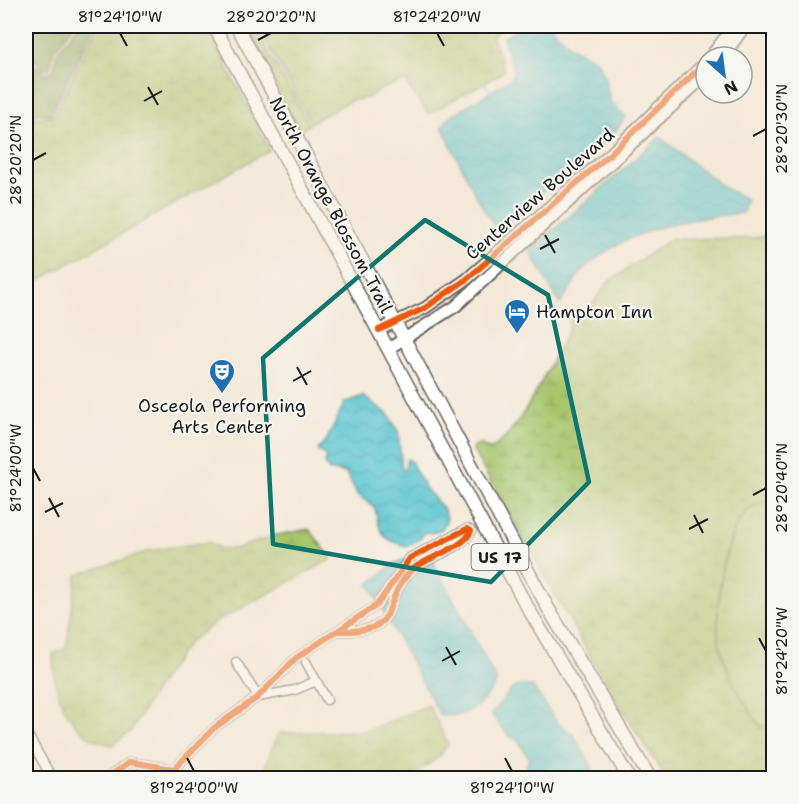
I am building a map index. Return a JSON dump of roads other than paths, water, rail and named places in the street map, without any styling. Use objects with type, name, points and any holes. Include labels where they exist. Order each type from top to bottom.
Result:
[{"type":"main road","name":"North Orange Blossom Trail","points":[[214,26],[525,603],[629,778]]},
{"type":"main road","name":"North Orange Blossom Trail","points":[[237,26],[513,545],[585,674],[650,778]]},
{"type":"main road","points":[[485,530],[499,532],[513,545]]},
{"type":"main road","points":[[618,762],[634,778]]},
{"type":"street","name":"Centerview Boulevard","points":[[722,45],[734,26]]},
{"type":"street","name":"Centerview Boulevard","points":[[726,45],[745,26]]},
{"type":"street","name":"Centerview Boulevard","points":[[388,349],[456,306],[497,260],[581,176],[611,153],[694,76]]},
{"type":"street","name":"Centerview Boulevard","points":[[379,330],[437,300],[497,260],[694,86]]},
{"type":"street","points":[[107,778],[130,762],[174,769],[213,728],[258,697],[296,658],[379,602],[410,558],[467,529],[471,531],[466,539],[422,562],[412,571],[389,608],[384,622],[373,630],[339,631]]},
{"type":"street","points":[[379,602],[385,602],[389,608]]},
{"type":"street","points":[[361,614],[359,621],[366,629]]},
{"type":"street","points":[[236,662],[258,697]]},
{"type":"street","points":[[306,662],[327,700]]},
{"type":"street","points":[[258,697],[296,690],[316,681]]},
{"type":"street","points":[[26,733],[52,778]]},
{"type":"water","points":[[525,26],[550,26],[571,47],[597,61],[603,72],[611,103],[626,116],[610,138],[559,177],[517,216],[501,227],[495,227],[476,196],[442,127],[449,117],[511,79],[514,70],[503,38]]},
{"type":"water","points":[[660,137],[726,189],[747,199],[743,213],[701,218],[660,227],[622,242],[583,270],[560,304],[530,251]]},
{"type":"water","points":[[363,396],[388,414],[398,431],[402,470],[405,470],[407,459],[410,460],[426,489],[443,508],[447,519],[442,529],[432,533],[425,532],[420,539],[408,546],[392,541],[383,534],[375,508],[357,494],[346,473],[328,470],[325,463],[326,456],[318,450],[327,439],[345,402]]},
{"type":"water","points":[[415,555],[431,557],[497,681],[480,703],[458,715],[440,715],[369,584],[394,564]]},
{"type":"water","points":[[519,686],[532,686],[558,724],[573,733],[598,778],[538,778],[534,770],[526,769],[529,758],[518,740],[509,736],[491,714],[512,689]]},
{"type":"waterway","points":[[485,83],[492,94]]},
{"type":"place","name":"Hampton Inn","points":[[517,335]]},
{"type":"place","name":"Osceola Performing Arts Center","points":[[222,395]]}]
